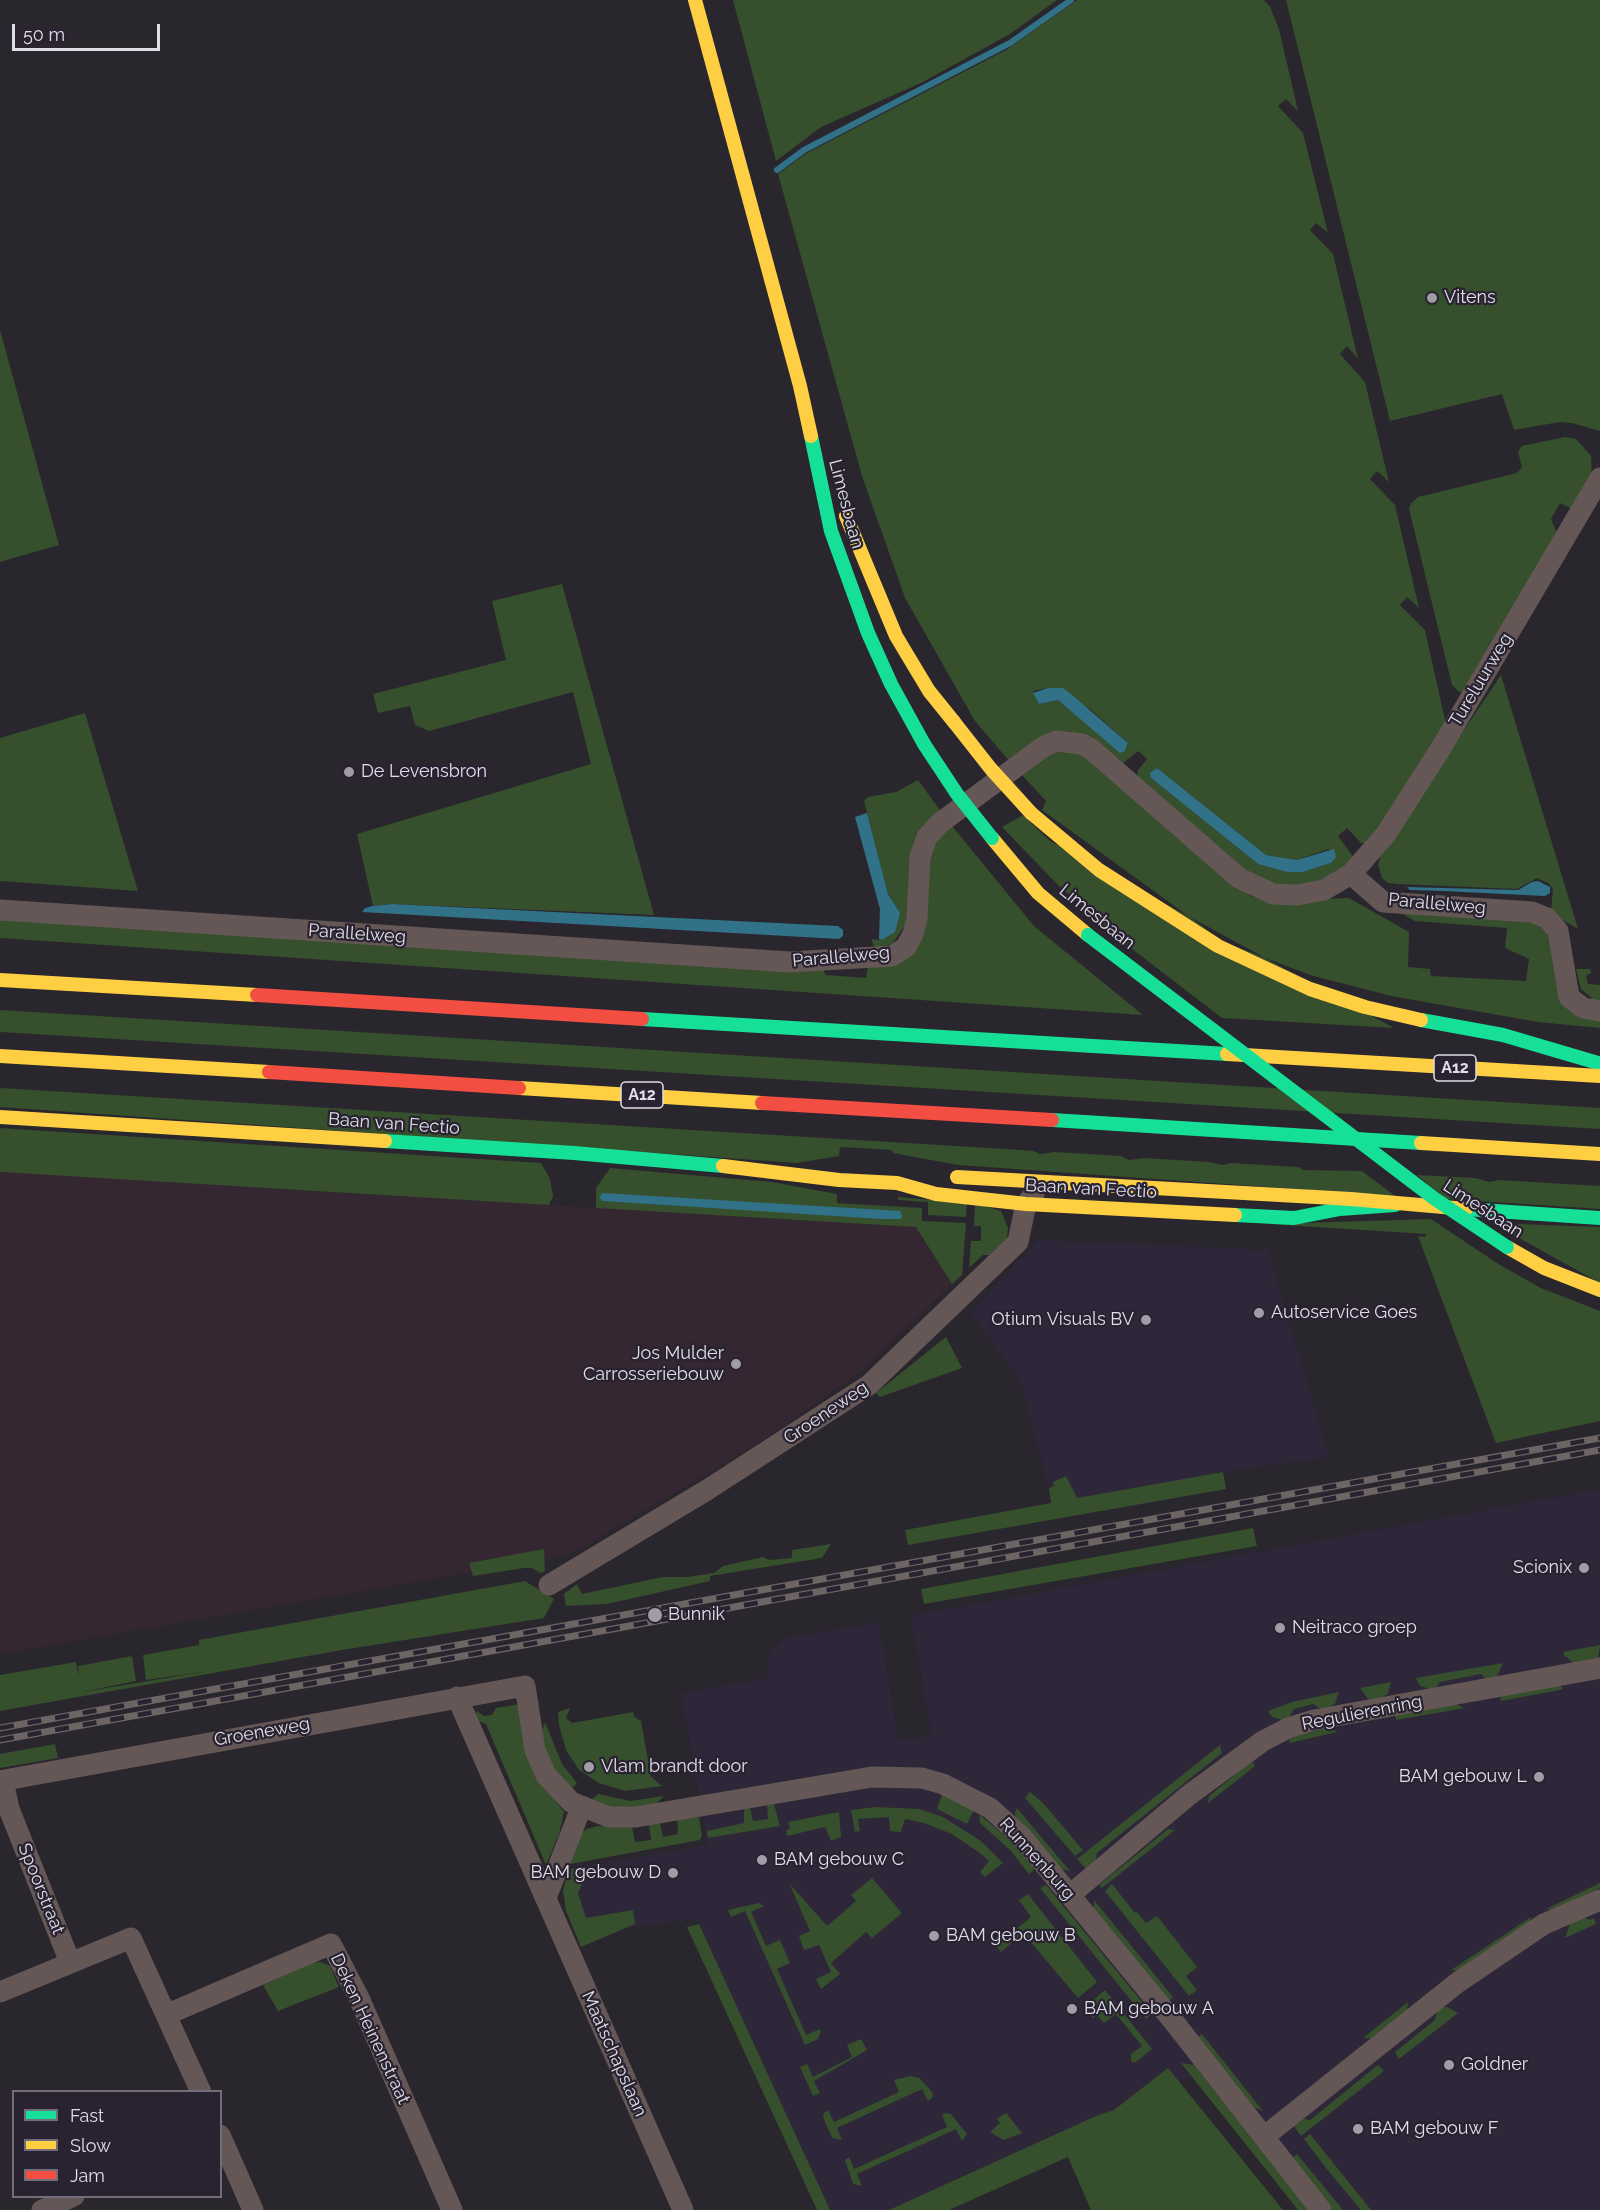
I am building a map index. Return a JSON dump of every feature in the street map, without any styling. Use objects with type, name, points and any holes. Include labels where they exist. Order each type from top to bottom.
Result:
[{"type":"main road","name":"Limesbaan","points":[[695,0],[800,386],[831,531],[868,633],[891,684],[924,744],[957,794],[1038,893],[1088,935],[1435,1199],[1507,1247],[1544,1268],[1600,1290]]},
{"type":"main road","name":"Limesbaan","points":[[800,386],[835,488],[896,636],[929,691],[991,769],[1031,813],[1099,870],[1218,946],[1310,989],[1365,1007],[1503,1035],[1600,1064]]},
{"type":"main road","name":"A12","points":[[0,980],[1600,1076]]},
{"type":"main road","name":"A12","points":[[0,1056],[1600,1154]]},
{"type":"main road","name":"Baan van Fectio","points":[[0,1117],[562,1152],[786,1172],[839,1180],[897,1183],[936,1194],[1026,1204],[1294,1218],[1340,1209],[1395,1205]]},
{"type":"main road","name":"Baan van Fectio","points":[[786,1172],[849,1170],[1351,1199],[1395,1205],[1600,1218]]},
{"type":"street","name":"Tureluurweg","points":[[1351,874],[1386,834],[1435,758],[1600,478]]},
{"type":"street","name":"Parallelweg","points":[[0,910],[790,962],[892,956],[906,947],[913,934],[917,919],[920,857],[927,837],[940,823],[1043,747],[1056,741],[1076,743],[1091,749],[1239,878],[1273,894],[1297,896],[1324,890],[1351,874],[1383,902],[1532,912],[1547,918],[1558,931],[1569,997],[1583,1008],[1600,1011]]},
{"type":"street","points":[[1026,1204],[1045,1183]]},
{"type":"street","name":"Groeneweg","points":[[549,1585],[707,1490],[869,1385],[1018,1242],[1026,1204]]},
{"type":"street","name":"Regulierenring","points":[[1070,1895],[1188,1795],[1263,1741],[1288,1728],[1314,1720],[1600,1668]]},
{"type":"street","name":"Groeneweg","points":[[1,1781],[525,1686]]},
{"type":"street","name":"Runnenburg","points":[[525,1686],[535,1750],[540,1764],[562,1796],[581,1808],[609,1817],[636,1817],[849,1780],[899,1776],[922,1778],[960,1791],[990,1808],[1022,1837],[1070,1895],[1265,2136],[1321,2210]]},
{"type":"street","name":"Maatschapslaan","points":[[457,1697],[682,2210]]},
{"type":"street","name":"Spoorstraat","points":[[1,1781],[9,1809],[70,1962]]},
{"type":"street","points":[[546,1898],[581,1808]]},
{"type":"street","points":[[1265,2136],[1457,1983],[1544,1924],[1600,1900]]},
{"type":"street","points":[[0,1992],[132,1938],[201,2090]]},
{"type":"street","name":"Deken Heinenstraat","points":[[168,2014],[331,1944],[358,1998],[452,2210]]},
{"type":"street","points":[[222,2140],[253,2210]]},
{"type":"street","points":[[42,2210],[69,2198]]},
{"type":"shaded area","points":[[0,1172],[917,1227],[952,1284],[861,1372],[756,1445],[569,1555],[0,1654]]},
{"type":"shaded area","points":[[1038,1240],[1268,1250],[1329,1457],[1223,1472],[1052,1503],[1021,1381],[971,1313]]},
{"type":"shaded area","points":[[1600,1489],[1600,2210],[1333,2210],[1206,2070],[893,2210],[828,2210],[695,1919],[583,1934],[562,1892],[576,1867],[708,1845],[681,1693],[769,1678],[769,1652],[785,1638],[878,1622],[899,1741],[931,1735],[911,1616]]},
{"type":"green space","points":[[733,0],[1057,0],[1010,34],[921,83],[821,127],[776,161]]},
{"type":"green space","points":[[1077,0],[1264,0],[1270,7],[1279,29],[1298,111],[1286,99],[1278,106],[1303,133],[1328,233],[1316,223],[1310,230],[1333,254],[1358,359],[1347,346],[1340,354],[1365,382],[1389,482],[1377,471],[1370,479],[1395,505],[1419,608],[1407,597],[1400,605],[1425,630],[1445,720],[1444,731],[1369,843],[1361,843],[1347,828],[1338,836],[1355,859],[1331,878],[1299,886],[1277,884],[1253,877],[1137,776],[1138,770],[1147,759],[1138,751],[1121,765],[1095,743],[1010,762],[975,721],[905,598],[862,476],[778,174],[805,154],[1006,50]],"holes":[[[1048,688],[1090,709],[1128,743],[1125,751],[1058,700],[1039,704],[1033,691]],[[1157,768],[1266,855],[1297,860],[1329,849],[1331,863],[1303,872],[1287,872],[1258,864],[1151,778],[1151,773]]]},
{"type":"green space","points":[[1286,0],[1600,0],[1600,431],[1560,422],[1514,430],[1502,394],[1390,421]]},
{"type":"green space","points":[[0,330],[59,545],[0,562]]},
{"type":"green space","points":[[1565,437],[1576,439],[1591,456],[1592,477],[1574,510],[1560,503],[1551,519],[1559,538],[1463,692],[1459,692],[1452,685],[1409,509],[1411,503],[1418,497],[1517,473],[1522,467],[1518,452],[1522,446]]},
{"type":"green space","points":[[562,584],[654,915],[392,904],[373,906],[357,834],[591,764],[573,692],[429,731],[415,725],[410,706],[378,713],[373,694],[506,660],[492,601]]},
{"type":"green space","points":[[1501,675],[1578,929],[1559,918],[1551,910],[1553,889],[1548,883],[1537,878],[1517,889],[1398,884],[1388,883],[1382,878],[1378,864],[1382,852]]},
{"type":"green space","points":[[85,713],[138,891],[0,881],[0,738]]},
{"type":"green space","points":[[1062,750],[1084,755],[1251,896],[1267,901],[1349,898],[1409,932],[1408,967],[1430,969],[1431,976],[1526,981],[1529,959],[1505,948],[1507,928],[1415,921],[1401,913],[1536,921],[1548,934],[1558,990],[1600,1018],[1600,1028],[1538,1022],[1391,996],[1310,975],[1224,942],[1042,810],[1046,801],[1021,774],[1047,754]]},
{"type":"green space","points":[[918,780],[942,813],[907,923],[892,944],[875,948],[871,939],[882,940],[898,910],[888,894],[864,801],[868,797],[896,792]]},
{"type":"green space","points":[[1023,815],[1050,841],[1394,1028],[1222,1018],[1119,939],[1057,884],[1002,827]]},
{"type":"green space","points":[[952,826],[1034,926],[1143,1015],[0,938],[0,919],[821,966],[826,975],[866,978],[868,966],[894,965],[930,854],[936,840]]},
{"type":"green space","points":[[1576,969],[1590,969],[1591,973],[1586,976],[1588,984],[1600,985],[1600,1002],[1581,989]]},
{"type":"green space","points":[[0,1010],[1600,1108],[1600,1129],[0,1032]]},
{"type":"green space","points":[[0,1088],[1006,1149],[1033,1151],[1040,1154],[1055,1152],[1121,1156],[1129,1160],[1144,1158],[1223,1165],[1231,1163],[1298,1167],[1304,1170],[1362,1171],[1395,1196],[958,1165],[893,1153],[892,1150],[840,1147],[839,1156],[797,1163],[0,1107]]},
{"type":"green space","points":[[0,1128],[541,1163],[550,1179],[553,1196],[549,1205],[0,1172]]},
{"type":"green space","points":[[610,1168],[772,1182],[837,1194],[837,1203],[922,1208],[922,1221],[966,1223],[962,1275],[952,1284],[916,1227],[596,1208],[596,1188]]},
{"type":"green space","points":[[1417,1175],[1475,1178],[1490,1182],[1499,1180],[1600,1186],[1600,1209],[1446,1199]]},
{"type":"green space","points":[[898,1197],[967,1203],[966,1217],[928,1215],[928,1202],[898,1200]]},
{"type":"green space","points":[[975,1203],[1001,1211],[1008,1228],[1007,1240],[989,1255],[983,1255],[969,1268],[971,1241],[981,1241],[981,1226],[974,1226]]},
{"type":"green space","points":[[1431,1219],[1500,1265],[1541,1288],[1600,1311],[1600,1421],[1496,1443],[1418,1236],[1426,1237],[1426,1234],[1268,1224]]},
{"type":"green space","points":[[1492,1223],[1600,1227],[1600,1283]]},
{"type":"green space","points":[[946,1337],[962,1368],[880,1397],[876,1393]]},
{"type":"green space","points":[[1223,1472],[1226,1489],[908,1545],[905,1530],[1051,1503],[1049,1488],[1054,1486],[1053,1482],[1066,1476],[1077,1498]]},
{"type":"green space","points":[[1253,1528],[1257,1546],[924,1604],[921,1589]]},
{"type":"green space","points":[[831,1544],[822,1558],[710,1576],[710,1581],[607,1604],[566,1606],[564,1594],[577,1584],[582,1594],[663,1577],[687,1577],[714,1573],[723,1566],[763,1557],[769,1560],[792,1558],[792,1550]]},
{"type":"green space","points":[[544,1549],[545,1571],[541,1573],[532,1568],[524,1568],[473,1576],[469,1563]]},
{"type":"green space","points":[[525,1581],[554,1599],[544,1618],[342,1650],[0,1711],[0,1675],[76,1662],[79,1677],[78,1666],[132,1656],[136,1681],[82,1692],[203,1672],[146,1680],[143,1655],[199,1645],[199,1640]]},
{"type":"green space","points":[[1600,1645],[1598,1660],[1574,1663],[1563,1652]]},
{"type":"green space","points":[[1503,1663],[1497,1676],[1493,1679],[1487,1680],[1481,1674],[1440,1682],[1434,1690],[1420,1686],[1416,1678]]},
{"type":"green space","points":[[1391,1682],[1388,1694],[1374,1701],[1368,1699],[1360,1688]]},
{"type":"green space","points":[[1560,1685],[1563,1689],[1501,1701],[1500,1696]]},
{"type":"green space","points":[[1339,1692],[1335,1704],[1322,1710],[1313,1704],[1294,1709],[1289,1718],[1282,1720],[1272,1717],[1268,1711],[1292,1702]]},
{"type":"green space","points":[[520,1704],[535,1774],[564,1812],[559,1834],[546,1865],[486,1724],[478,1721],[475,1715],[477,1711],[484,1716],[492,1715],[496,1708]]},
{"type":"green space","points":[[1455,1704],[1465,1708],[1396,1720],[1395,1715]]},
{"type":"green space","points":[[570,1708],[566,1718],[572,1723],[633,1712],[634,1717],[641,1721],[651,1777],[662,1786],[625,1791],[599,1783],[579,1770],[566,1750],[559,1725],[558,1712]]},
{"type":"green space","points":[[545,1722],[562,1764],[577,1783],[572,1788],[556,1772],[545,1748],[542,1731]]},
{"type":"green space","points":[[1329,1727],[1337,1732],[1289,1743],[1290,1738]]},
{"type":"green space","points":[[55,1744],[58,1758],[0,1768],[0,1754]]},
{"type":"green space","points":[[1220,1745],[1222,1753],[1097,1853],[1095,1864],[1086,1869],[1077,1859]]},
{"type":"green space","points":[[1252,1761],[1255,1766],[1208,1803],[1209,1796]]},
{"type":"green space","points":[[1030,1792],[1043,1803],[1083,1850],[1075,1856],[1025,1798]]},
{"type":"green space","points":[[598,1794],[630,1801],[664,1796],[655,1805],[617,1809],[591,1800]]},
{"type":"green space","points":[[942,1794],[974,1810],[967,1824],[937,1809]]},
{"type":"green space","points":[[774,1804],[780,1826],[708,1838],[707,1831],[744,1823],[744,1808],[750,1807],[753,1821],[768,1819],[767,1805]]},
{"type":"green space","points":[[876,1807],[919,1809],[943,1817],[981,1841],[1003,1863],[985,1877],[980,1872],[989,1861],[980,1853],[952,1834],[924,1823],[905,1819],[901,1832],[890,1831],[889,1817],[858,1819],[860,1831],[855,1832],[851,1810]]},
{"type":"green space","points":[[1017,1808],[1070,1871],[1061,1869],[1016,1819]]},
{"type":"green space","points":[[839,1812],[841,1837],[831,1841],[825,1827],[787,1836],[786,1830],[790,1829],[788,1822]]},
{"type":"green space","points":[[979,1814],[1015,1845],[1035,1869],[1029,1874],[1011,1851],[980,1823]]},
{"type":"green space","points":[[699,1817],[702,1836],[700,1840],[565,1865],[582,1832],[587,1829],[598,1826],[632,1827],[635,1842],[651,1840],[649,1825],[660,1823],[663,1837],[678,1834],[677,1820]]},
{"type":"green space","points":[[1168,1829],[1175,1830],[1102,1888],[1099,1885]]},
{"type":"green space","points":[[590,1867],[578,1893],[586,1918],[633,1910],[635,1924],[581,1947],[566,1911],[563,1890],[569,1869]]},
{"type":"green space","points":[[872,1878],[902,1913],[872,1938],[866,1932],[831,1963],[840,1974],[821,1989],[816,1979],[831,1972],[819,1945],[804,1950],[799,1936],[810,1931],[789,1883],[827,1926],[856,1901],[851,1895]]},
{"type":"green space","points":[[1600,1883],[1600,1888],[1554,1910],[1546,1909]]},
{"type":"green space","points":[[1112,1884],[1146,1923],[1157,1916],[1197,1967],[1186,1976],[1197,1990],[1189,1996],[1105,1891]]},
{"type":"green space","points":[[1046,1885],[1152,2014],[1146,2019],[1040,1888]]},
{"type":"green space","points":[[1028,1894],[1097,1982],[1078,1998],[1023,1933],[1001,1952],[996,1946],[1031,1917],[1019,1900]]},
{"type":"green space","points":[[1094,1900],[1173,1997],[1167,2003],[1094,1909]]},
{"type":"green space","points":[[759,1903],[764,1906],[751,1912],[766,1946],[780,1940],[790,1963],[777,1969],[806,2035],[820,2029],[821,2032],[818,2039],[805,2045],[745,1911],[731,1917],[728,1910]]},
{"type":"green space","points":[[1531,1917],[1530,1923],[1459,1971],[1451,1970]]},
{"type":"green space","points":[[1582,1917],[1590,1920],[1594,1918],[1596,1924],[1565,1938],[1570,1924]]},
{"type":"green space","points":[[699,1924],[830,2210],[817,2210],[687,1927]]},
{"type":"green space","points":[[321,1962],[330,1966],[339,1987],[278,2011],[263,1985],[311,1963]]},
{"type":"green space","points":[[1105,1990],[1152,2049],[1136,2062],[1131,2062],[1131,2054],[1142,2046],[1116,2014],[1104,2023],[1097,2015],[1093,2018],[1085,2007]]},
{"type":"green space","points":[[1408,2002],[1407,2010],[1371,2038],[1363,2038]]},
{"type":"green space","points":[[1447,2007],[1458,2013],[1399,2059],[1395,2052],[1435,2020],[1438,2008]]},
{"type":"green space","points":[[1202,2034],[1263,2111],[1251,2106],[1197,2037]]},
{"type":"green space","points":[[861,2039],[867,2050],[814,2081],[820,2093],[813,2096],[800,2067],[807,2064],[813,2077],[852,2057],[847,2045]]},
{"type":"green space","points":[[1181,2063],[1194,2065],[1309,2210],[1298,2210]]},
{"type":"green space","points":[[1378,2065],[1384,2071],[1301,2136],[1293,2125],[1300,2118],[1310,2120]]},
{"type":"green space","points":[[1168,2068],[1283,2210],[1091,2210],[1068,2157],[949,2210],[889,2210],[1096,2116],[1114,2110]]},
{"type":"green space","points":[[910,2076],[919,2078],[925,2084],[933,2093],[932,2098],[928,2101],[922,2089],[837,2128],[842,2140],[832,2138],[823,2117],[824,2113],[828,2110],[834,2122],[899,2092],[894,2080]]},
{"type":"green space","points":[[1006,2113],[1022,2133],[1004,2140],[990,2132],[1000,2123],[997,2119]]},
{"type":"green space","points":[[951,2114],[967,2134],[962,2141],[956,2129],[857,2174],[862,2186],[853,2184],[845,2160],[849,2157],[854,2169],[947,2127],[942,2115]]},
{"type":"green space","points":[[1310,2134],[1371,2210],[1361,2210],[1326,2168],[1304,2139]]},
{"type":"green space","points":[[1297,2154],[1343,2210],[1332,2210],[1292,2158]]},
{"type":"water","points":[[1048,688],[1063,688],[1071,694],[1128,743],[1125,751],[1120,753],[1058,700],[1039,704],[1033,693]]},
{"type":"water","points":[[1157,768],[1266,855],[1297,860],[1334,849],[1336,857],[1331,863],[1303,872],[1287,872],[1258,864],[1151,778],[1150,773]]},
{"type":"water","points":[[867,813],[888,894],[900,913],[895,932],[882,940],[879,939],[880,909],[855,817]]},
{"type":"water","points":[[1538,881],[1550,887],[1550,893],[1545,896],[1410,890],[1407,887],[1518,890]]},
{"type":"water","points":[[392,904],[838,926],[843,930],[843,936],[839,939],[362,912],[365,908]]},
{"type":"water","points":[[602,1193],[900,1211],[902,1216],[901,1219],[882,1219],[603,1201],[599,1198]]},
{"type":"waterway","points":[[777,170],[804,150],[1010,43],[1071,0]]},
{"type":"railway","points":[[0,1728],[1600,1438]]},
{"type":"railway","points":[[0,1740],[1600,1450]]},
{"type":"traffic: fast","points":[[811,436],[831,531],[868,633],[891,684],[924,744]]},
{"type":"traffic: fast","points":[[924,744],[957,794],[992,838]]},
{"type":"traffic: fast","points":[[1088,935],[1435,1199],[1507,1247]]},
{"type":"traffic: fast","points":[[642,1019],[1227,1054]]},
{"type":"traffic: fast","points":[[1421,1020],[1503,1035],[1598,1063]]},
{"type":"traffic: fast","points":[[1052,1120],[1421,1143]]},
{"type":"traffic: fast","points":[[385,1141],[574,1153],[723,1166]]},
{"type":"traffic: fast","points":[[1235,1215],[1294,1218],[1340,1209],[1395,1205]]},
{"type":"traffic: fast","points":[[1466,1209],[1600,1218]]},
{"type":"traffic: slow","points":[[695,0],[800,386],[811,436]]},
{"type":"traffic: slow","points":[[846,516],[896,636],[929,691],[954,722]]},
{"type":"traffic: slow","points":[[954,722],[991,769],[1031,813]]},
{"type":"traffic: slow","points":[[1031,813],[1099,870],[1218,946],[1310,989],[1365,1007],[1421,1020]]},
{"type":"traffic: slow","points":[[992,838],[1038,893],[1088,935]]},
{"type":"traffic: slow","points":[[0,980],[257,995]]},
{"type":"traffic: slow","points":[[1227,1054],[1600,1076]]},
{"type":"traffic: slow","points":[[0,1056],[269,1072]]},
{"type":"traffic: slow","points":[[519,1088],[762,1103]]},
{"type":"traffic: slow","points":[[0,1117],[385,1141]]},
{"type":"traffic: slow","points":[[1421,1143],[1600,1154]]},
{"type":"traffic: slow","points":[[723,1166],[839,1180],[897,1183],[936,1194],[1026,1204],[1235,1215]]},
{"type":"traffic: slow","points":[[957,1177],[1351,1199],[1466,1209]]},
{"type":"traffic: slow","points":[[1507,1247],[1544,1268],[1600,1290]]},
{"type":"traffic: jam","points":[[257,995],[642,1019]]},
{"type":"traffic: jam","points":[[269,1072],[519,1088]]},
{"type":"traffic: jam","points":[[762,1103],[1052,1120]]},
{"type":"place","name":"Vitens","points":[[1432,298]]},
{"type":"place","name":"De Levensbron","points":[[349,772]]},
{"type":"place","name":"Autoservice Goes","points":[[1259,1313]]},
{"type":"place","name":"Otium Visuals BV","points":[[1146,1320]]},
{"type":"place","name":"Jos Mulder Carrosseriebouw","points":[[736,1364]]},
{"type":"place","name":"Scionix","points":[[1584,1568]]},
{"type":"place","name":"Bunnik","points":[[655,1615]]},
{"type":"place","name":"Neitraco groep","points":[[1280,1628]]},
{"type":"place","name":"Vlam brandt door","points":[[589,1767]]},
{"type":"place","name":"BAM gebouw L","points":[[1539,1777]]},
{"type":"place","name":"BAM gebouw C","points":[[762,1860]]},
{"type":"place","name":"BAM gebouw D","points":[[673,1873]]},
{"type":"place","name":"BAM gebouw B","points":[[934,1936]]},
{"type":"place","name":"BAM gebouw A","points":[[1072,2009]]},
{"type":"place","name":"Goldner","points":[[1449,2065]]},
{"type":"place","name":"BAM gebouw F","points":[[1358,2129]]}]
